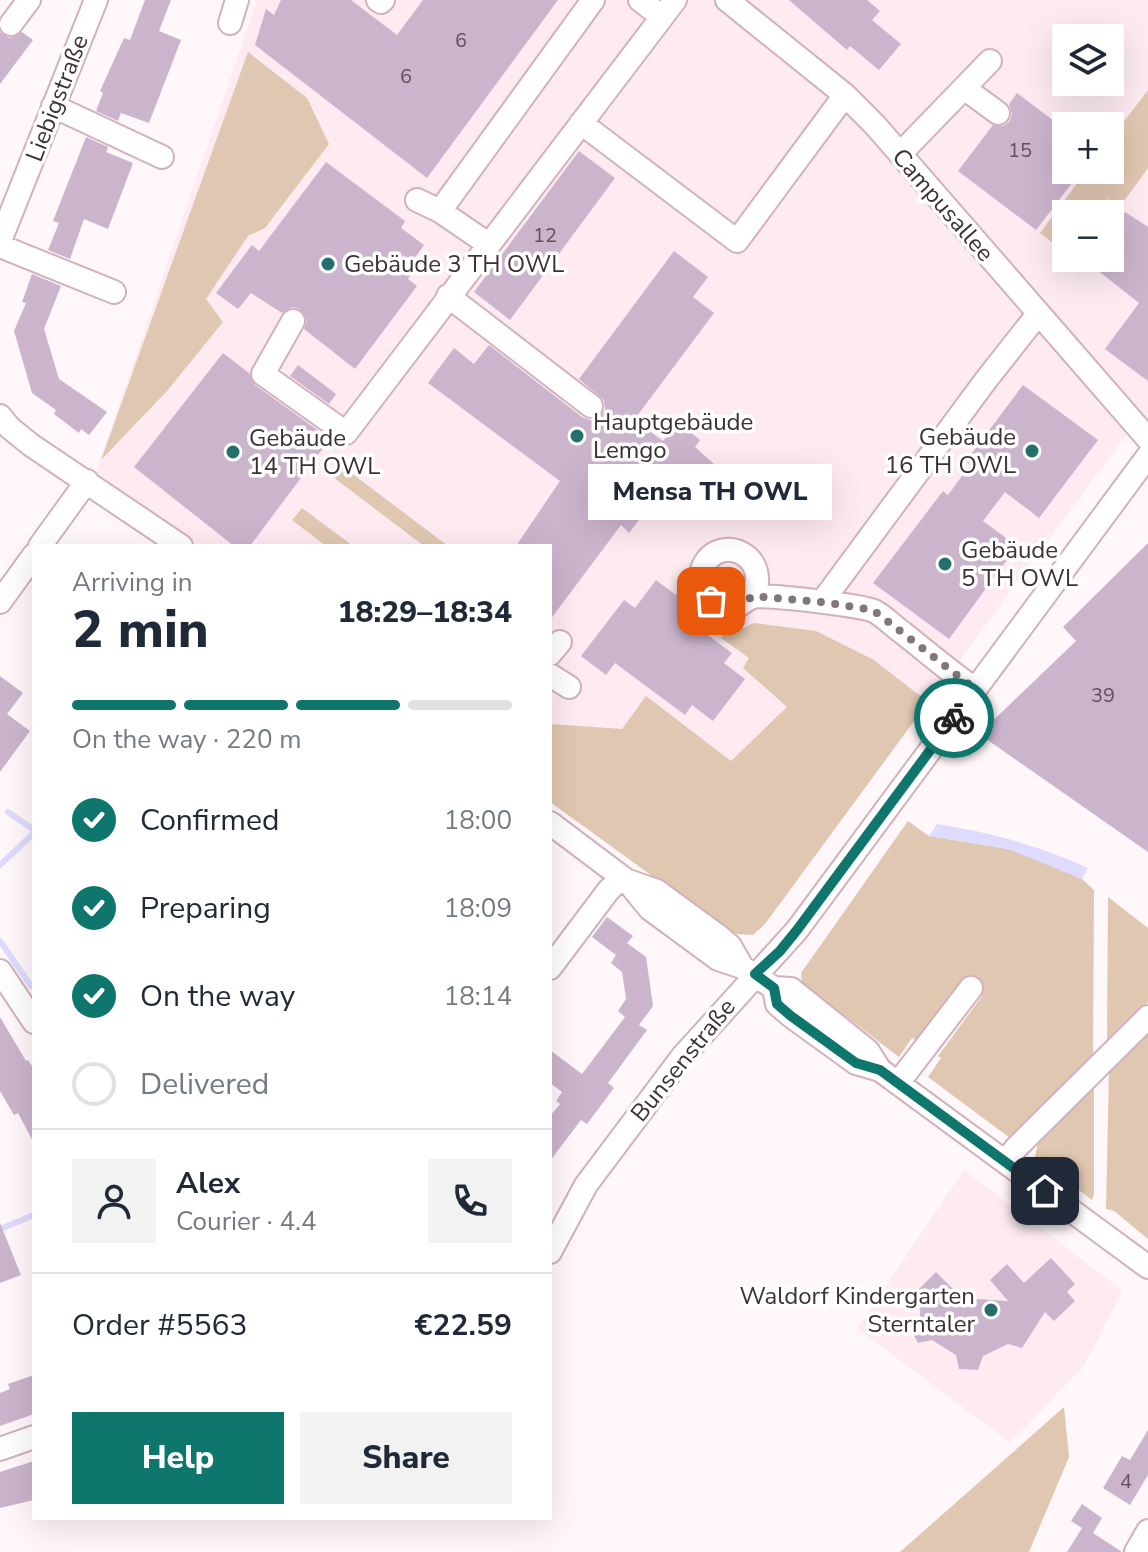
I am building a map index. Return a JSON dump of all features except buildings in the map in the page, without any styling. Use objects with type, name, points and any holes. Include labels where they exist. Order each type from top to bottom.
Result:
[{"type":"street","points":[[5,28],[29,0]]},
{"type":"street","name":"Liebigstraße","points":[[0,244],[6,210],[96,0]]},
{"type":"street","points":[[230,23],[237,0]]},
{"type":"street","points":[[440,211],[593,0]]},
{"type":"street","points":[[293,321],[263,374],[346,433],[669,8],[640,0]]},
{"type":"street","name":"Campusallee","points":[[743,4],[845,95],[900,154],[1143,435]]},
{"type":"street","points":[[900,154],[990,61]]},
{"type":"street","points":[[964,88],[998,113]]},
{"type":"street","points":[[581,123],[737,241],[845,95]]},
{"type":"street","points":[[53,106],[162,157]]},
{"type":"street","points":[[417,200],[440,211],[488,244]]},
{"type":"street","points":[[0,244],[114,292]]},
{"type":"street","points":[[448,296],[591,406]]},
{"type":"street","points":[[822,602],[1038,314]]},
{"type":"street","points":[[0,416],[31,445],[87,481],[151,512],[179,544]]},
{"type":"street","name":"Bunsenstraße","points":[[552,1248],[586,1185],[682,1057],[749,970],[780,951],[797,930],[1148,456]]},
{"type":"street","points":[[41,544],[87,481]]},
{"type":"street","points":[[0,602],[32,558]]},
{"type":"street","points":[[753,596],[873,610],[975,689]]},
{"type":"street","points":[[552,825],[624,879],[657,891],[723,940],[749,970],[774,988],[791,989],[868,1051],[889,1076],[1148,1267]]},
{"type":"street","points":[[552,965],[608,891],[624,879]]},
{"type":"street","points":[[0,971],[31,1009]]},
{"type":"street","points":[[889,1076],[971,988]]},
{"type":"street","points":[[1006,1161],[1148,1017]]},
{"type":"street","points":[[0,1449],[32,1438]]},
{"type":"street","points":[[1136,1552],[1148,1531]]},
{"type":"shaded area","points":[[257,0],[1148,0],[1148,420],[1124,437],[765,924],[753,935],[737,934],[552,803],[552,544],[194,544],[96,473]]},
{"type":"shaded area","points":[[248,52],[307,98],[329,144],[265,228],[248,236],[206,299],[223,322],[167,391],[101,460]]},
{"type":"shaded area","points":[[1148,90],[1148,168],[1124,201],[1065,200],[1077,184],[1124,184],[1124,122]]},
{"type":"shaded area","points":[[1052,217],[1052,242],[1040,233]]},
{"type":"shaded area","points":[[342,466],[445,544],[421,544],[333,477]]},
{"type":"shaded area","points":[[302,508],[350,544],[323,544],[292,520]]},
{"type":"shaded area","points":[[754,623],[816,631],[874,660],[928,702],[765,924],[753,935],[737,934],[724,928],[552,803],[552,724],[622,729],[646,696],[731,761],[787,707],[743,668],[749,658],[721,638],[727,629],[744,628]]},
{"type":"shaded area","points":[[908,821],[929,836],[1008,849],[1040,860],[1082,879],[1094,890],[1093,1056],[1010,1138],[928,1077],[941,1058],[938,1056],[982,996],[961,981],[917,1041],[912,1038],[899,1057],[802,983],[801,973]]},
{"type":"shaded area","points":[[937,824],[1014,841],[1088,868],[1082,879],[1008,849],[929,836]]},
{"type":"shaded area","points":[[1108,897],[1148,928],[1148,1002],[1107,1043]]},
{"type":"shaded area","points":[[1148,1031],[1148,1239],[1114,1211],[1106,1209],[1109,1070]]},
{"type":"shaded area","points":[[1094,1085],[1092,1200],[1035,1157],[1038,1143]]},
{"type":"shaded area","name":"Waldorf Kindergarten Sterntaler","points":[[964,1170],[1122,1290],[1084,1366],[1010,1442],[857,1329]]},
{"type":"shaded area","points":[[1064,1407],[1069,1457],[1029,1552],[900,1552]]},
{"type":"waterway","points":[[8,812],[32,829]]},
{"type":"waterway","points":[[0,865],[32,835]]},
{"type":"waterway","points":[[0,941],[31,986]]},
{"type":"waterway","points":[[0,1229],[32,1216]]},
{"type":"way so far","points":[[711,601],[719,606],[738,607],[753,596],[873,610],[975,689],[954,718]]},
{"type":"place","name":"Gebäude 3 TH OWL","points":[[328,264]]},
{"type":"place","name":"Hauptgebäude Lemgo","points":[[577,436]]},
{"type":"place","name":"Gebäude 16 TH OWL","points":[[1032,451]]},
{"type":"place","name":"Gebäude 14 TH OWL","points":[[233,452]]},
{"type":"place","name":"Gebäude 5 TH OWL","points":[[945,564]]},
{"type":"place","name":"Mensa TH OWL","points":[[711,601]]},
{"type":"place","name":"Waldorf Kindergarten Sterntaler","points":[[991,1310]]},
{"type":"route","points":[[954,718],[797,930],[755,974],[774,988],[777,1004],[791,1016],[856,1063],[880,1070],[1045,1191]]}]
